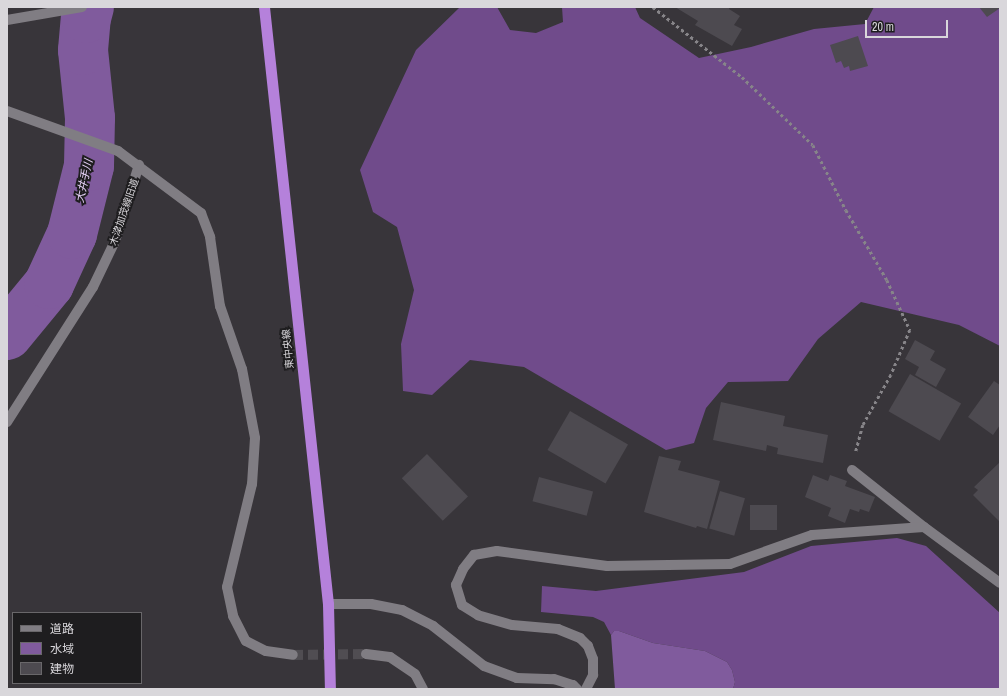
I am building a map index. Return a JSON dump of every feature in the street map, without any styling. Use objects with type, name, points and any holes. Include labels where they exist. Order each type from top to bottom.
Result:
[{"type":"highway","name":"東中央線","points":[[264,7],[328,604],[330,689]]},
{"type":"street","points":[[7,20],[82,7]]},
{"type":"street","name":"木津加茂線旧道","points":[[7,111],[118,151],[139,165],[115,242],[93,287],[7,422]]},
{"type":"street","points":[[139,165],[201,213],[210,237],[220,306],[242,369],[255,438],[252,484],[227,587],[233,616],[246,641],[266,651],[293,656]]},
{"type":"street","points":[[852,470],[924,527],[1000,583]]},
{"type":"street","points":[[586,689],[593,675],[593,659],[588,646],[580,638],[558,629],[512,625],[478,615],[462,605],[456,585],[463,569],[474,555],[497,551],[607,566],[730,564],[812,535],[924,527]]},
{"type":"street","points":[[328,604],[371,604],[402,610],[433,626],[484,666],[517,678],[554,679],[573,685],[578,689]]},
{"type":"street","points":[[366,654],[390,657],[415,674],[423,689]]},
{"type":"path","points":[[652,7],[742,77],[813,145],[846,210],[887,280],[910,330],[891,375],[863,424],[852,470]]},
{"type":"shaded area","points":[[497,7],[510,30],[536,33],[563,22],[562,7],[635,7],[640,18],[699,58],[751,47],[814,29],[865,24],[874,7],[1000,7],[1000,346],[959,325],[861,302],[818,339],[788,381],[728,382],[706,408],[694,443],[666,450],[524,367],[470,360],[432,395],[403,391],[401,344],[414,290],[397,227],[373,212],[360,170],[416,50],[459,8]]},
{"type":"shaded area","points":[[897,538],[926,546],[1000,613],[1000,689],[733,689],[735,682],[732,670],[727,662],[705,651],[653,643],[619,631],[614,631],[611,635],[604,622],[593,617],[541,612],[542,586],[596,591],[744,572],[811,546]]},
{"type":"water","points":[[614,631],[619,631],[653,643],[705,651],[727,662],[732,670],[735,682],[733,689],[615,689],[611,635]]},
{"type":"building","points":[[675,7],[730,7],[729,9],[740,16],[734,25],[742,29],[732,46],[695,25],[698,21]]},
{"type":"building","points":[[979,7],[1000,7],[1000,8],[987,17]]},
{"type":"building","points":[[858,36],[868,66],[850,71],[849,66],[844,68],[841,61],[836,63],[830,45]]},
{"type":"building","points":[[915,340],[935,351],[930,360],[946,369],[936,387],[915,375],[919,367],[905,359]]},
{"type":"building","points":[[910,374],[961,404],[940,441],[888,411]]},
{"type":"building","points":[[994,381],[1000,385],[1000,425],[993,435],[968,417]]},
{"type":"building","points":[[721,402],[785,416],[783,426],[828,435],[823,463],[777,454],[778,448],[767,445],[766,451],[713,440]]},
{"type":"building","points":[[570,411],[628,444],[606,483],[548,450]]},
{"type":"building","points":[[427,454],[468,496],[443,521],[402,478]]},
{"type":"building","points":[[659,456],[681,461],[678,470],[720,481],[707,529],[697,526],[696,528],[644,512]]},
{"type":"building","points":[[1000,462],[1000,522],[973,495],[978,490],[974,487]]},
{"type":"building","points":[[813,475],[828,481],[830,475],[847,481],[845,486],[875,497],[869,512],[860,509],[859,512],[850,509],[845,523],[828,516],[831,508],[805,497]]},
{"type":"building","points":[[539,477],[593,491],[587,516],[533,501]]},
{"type":"building","points":[[720,491],[745,498],[734,536],[709,528]]},
{"type":"building","points":[[750,505],[777,505],[777,530],[750,530]]},
{"type":"waterway","name":"大井手川","points":[[7,335],[49,284],[72,234],[89,166],[90,118],[83,50],[86,18],[89,7]]},
{"type":"tunnel","points":[[293,655],[366,654]]}]
